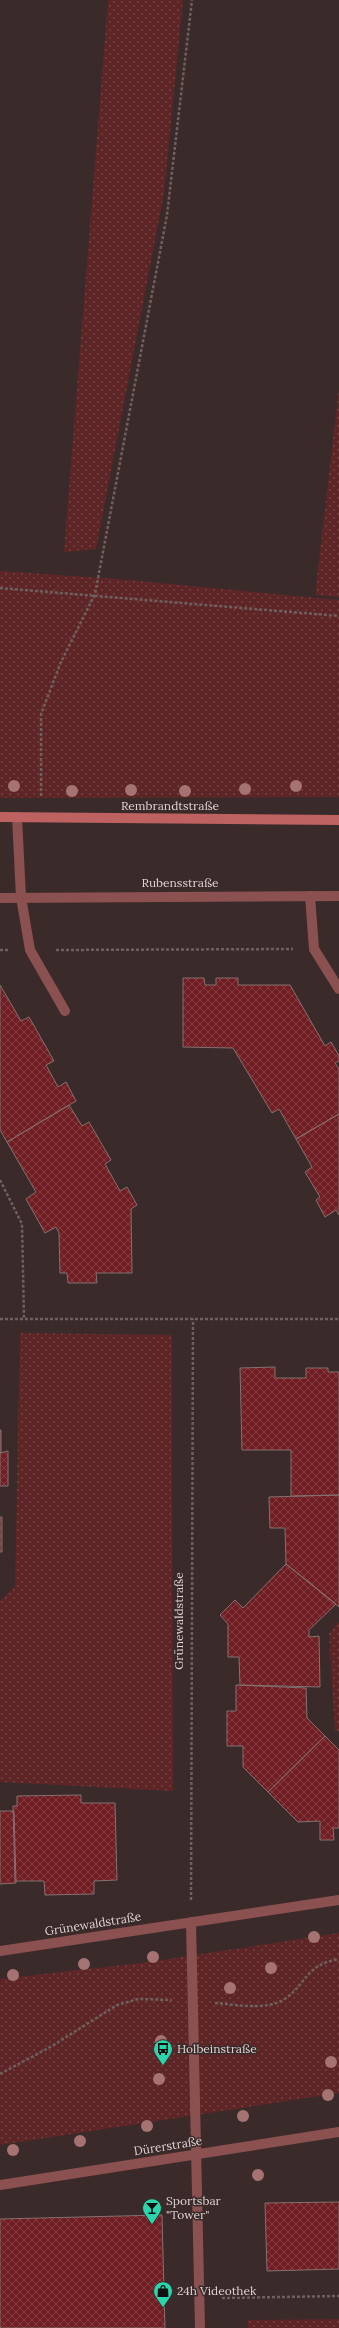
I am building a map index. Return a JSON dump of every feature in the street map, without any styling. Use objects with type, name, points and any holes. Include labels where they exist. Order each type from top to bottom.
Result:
[{"type":"street","name":"Rembrandtstraße","points":[[0,817],[339,820]]},
{"type":"street","points":[[17,818],[21,898],[30,950],[65,1011]]},
{"type":"street","points":[[310,896],[314,949],[339,990]]},
{"type":"street","name":"Rubensstraße","points":[[0,898],[339,896]]},
{"type":"street","name":"Grünewaldstraße","points":[[0,1952],[339,1900]]},
{"type":"street","points":[[191,1922],[200,2328]]},
{"type":"street","name":"Dürerstraße","points":[[0,2184],[339,2132]]},
{"type":"path","points":[[41,818],[42,714],[61,662],[95,594],[167,215],[192,0]]},
{"type":"path","points":[[0,588],[95,594],[339,616]]},
{"type":"path","points":[[0,950],[314,949]]},
{"type":"path","points":[[0,1180],[22,1224],[24,1319]]},
{"type":"path","points":[[0,1319],[339,1319]]},
{"type":"path","name":"Grünewaldstraße","points":[[191,1922],[193,1320]]},
{"type":"path","points":[[200,2299],[339,2296]]},
{"type":"shaded area","points":[[108,0],[183,0],[164,193],[96,549],[64,552]]},
{"type":"shaded area","points":[[339,389],[339,597],[315,595]]},
{"type":"shaded area","points":[[0,571],[117,579],[339,600],[339,797],[0,798]]},
{"type":"shaded area","points":[[20,1333],[172,1335],[173,1791],[0,1782],[0,1601],[15,1586]]},
{"type":"shaded area","points":[[339,1622],[339,1731],[335,1731],[329,1633]]},
{"type":"shaded area","points":[[339,1933],[339,2093],[0,2145],[0,1979],[149,1962]]},
{"type":"shaded area","points":[[339,2319],[339,2328],[248,2328],[248,2320]]},
{"type":"building","points":[[183,978],[204,978],[205,985],[216,985],[216,978],[238,978],[238,985],[290,985],[325,1046],[331,1042],[339,1056],[339,1061],[335,1063],[339,1069],[339,1114],[296,1139],[279,1109],[272,1113],[233,1048],[183,1047]]},
{"type":"building","points":[[0,985],[21,1021],[29,1017],[54,1061],[46,1065],[58,1087],[66,1082],[76,1101],[7,1142],[0,1130]]},
{"type":"building","points":[[69,1105],[82,1126],[89,1122],[111,1160],[105,1164],[120,1191],[127,1187],[137,1205],[131,1209],[132,1273],[96,1273],[97,1283],[68,1283],[67,1273],[60,1273],[59,1233],[56,1227],[45,1233],[26,1199],[36,1192],[7,1142]]},
{"type":"building","points":[[339,1114],[339,1215],[336,1210],[325,1217],[316,1200],[320,1197],[305,1172],[312,1167],[296,1139]]},
{"type":"building","points":[[275,1367],[275,1378],[306,1378],[306,1368],[328,1368],[328,1372],[339,1372],[339,1495],[291,1496],[291,1450],[242,1450],[240,1368]]},
{"type":"building","points":[[1,1430],[1,1453],[0,1453]]},
{"type":"building","points":[[8,1451],[8,1486],[0,1486],[0,1453]]},
{"type":"building","points":[[339,1495],[339,1607],[286,1564],[285,1528],[270,1528],[269,1497]]},
{"type":"building","points":[[0,1517],[2,1517],[2,1552],[0,1552]]},
{"type":"building","points":[[286,1564],[336,1604],[309,1630],[309,1637],[319,1636],[320,1687],[240,1685],[239,1657],[228,1657],[228,1624],[220,1615],[235,1600],[243,1608]]},
{"type":"building","points":[[236,1685],[306,1688],[307,1718],[325,1736],[268,1792],[243,1767],[243,1746],[227,1746],[227,1711],[236,1711]]},
{"type":"building","points":[[325,1736],[339,1750],[339,1828],[333,1828],[334,1840],[320,1840],[320,1821],[298,1822],[268,1792]]},
{"type":"building","points":[[81,1795],[81,1803],[115,1803],[117,1880],[94,1881],[94,1894],[45,1895],[44,1881],[15,1881],[13,1806],[17,1806],[17,1796]]},
{"type":"building","points":[[0,1811],[14,1811],[16,1883],[0,1884]]},
{"type":"building","points":[[339,2202],[339,2269],[267,2271],[265,2203]]},
{"type":"building","points":[[162,2215],[165,2328],[0,2328],[0,2219]]},
{"type":"place","name":"Holbeinstraße","points":[[163,2066]]},
{"type":"place","name":"Sportsbar \"Tower\"","points":[[152,2225]]},
{"type":"place","name":"24h Videothek","points":[[163,2308]]}]
